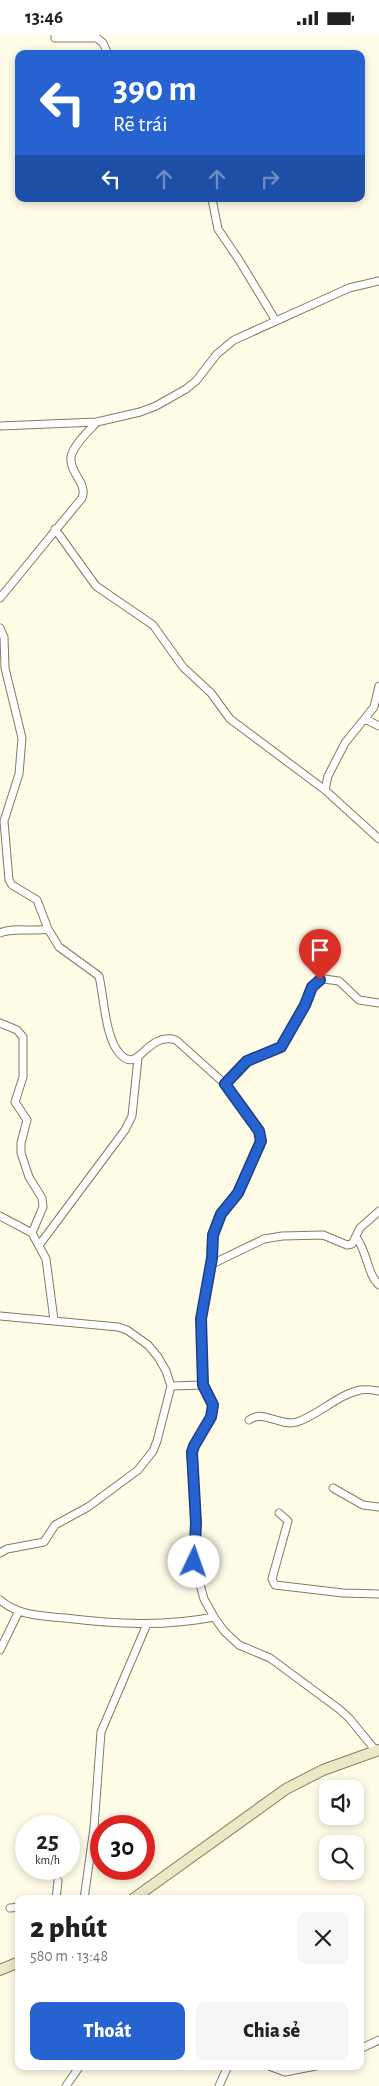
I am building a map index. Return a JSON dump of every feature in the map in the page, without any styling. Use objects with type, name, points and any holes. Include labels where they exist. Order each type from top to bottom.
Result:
[{"type":"street","points":[[55,35],[55,38],[96,38],[103,43],[106,50]]},
{"type":"street","points":[[213,202],[218,229],[276,321]]},
{"type":"street","points":[[0,426],[97,422],[156,405],[186,389],[196,381],[225,346],[349,288],[379,281]]},
{"type":"street","points":[[2,596],[82,498],[84,493],[83,487],[72,465],[71,457],[74,449],[97,422]]},
{"type":"street","points":[[55,529],[96,586],[153,625],[178,661],[210,693],[230,719],[325,790],[379,839]]},
{"type":"street","points":[[0,585],[2,596]]},
{"type":"street","points":[[0,628],[4,637],[5,668],[22,738],[19,774],[4,821],[10,880],[16,888],[37,900],[48,929],[59,947],[99,976],[105,1013],[114,1046],[122,1057],[133,1060],[138,1058],[155,1041],[168,1038],[176,1040],[225,1084],[259,1131],[261,1141],[238,1193],[221,1214],[213,1235],[201,1319],[203,1385],[213,1405],[211,1417],[192,1452],[196,1523],[194,1562],[204,1599],[214,1617],[233,1640],[270,1658],[339,1709],[378,1750],[323,1770],[286,1789],[139,1895]]},
{"type":"street","points":[[325,790],[328,777],[345,743],[374,707],[379,686]]},
{"type":"street","points":[[365,719],[379,726]]},
{"type":"street","points":[[0,933],[8,930],[31,931],[48,929]]},
{"type":"street","points":[[225,1084],[247,1061],[281,1047],[305,1005],[312,987],[320,980],[339,981],[359,1000],[379,1003]]},
{"type":"street","points":[[0,1023],[17,1030],[23,1037],[23,1077],[15,1102],[27,1121],[20,1148],[29,1177],[42,1198],[43,1207],[32,1233]]},
{"type":"street","points":[[40,1244],[125,1130],[132,1116],[138,1058]]},
{"type":"street","points":[[210,1265],[264,1239],[323,1235],[347,1245],[352,1243],[360,1228],[379,1211]]},
{"type":"street","points":[[0,1216],[32,1233],[40,1244],[48,1265],[54,1320]]},
{"type":"street","points":[[356,1237],[366,1253],[373,1278],[379,1285]]},
{"type":"street","points":[[0,1316],[118,1327],[127,1330],[148,1345],[158,1357],[166,1371],[171,1386],[157,1441],[153,1451],[138,1469],[88,1507],[56,1525],[44,1542],[6,1549],[0,1553]]},
{"type":"street","points":[[171,1386],[203,1385]]},
{"type":"street","points":[[249,1420],[255,1415],[260,1415],[283,1422],[295,1423],[357,1391],[379,1391]]},
{"type":"street","points":[[333,1488],[363,1505],[379,1507]]},
{"type":"street","points":[[279,1513],[288,1521],[272,1579],[275,1585],[343,1593],[379,1594]]},
{"type":"street","points":[[0,1600],[19,1611],[96,1622],[146,1624],[214,1617]]},
{"type":"street","points":[[0,1650],[19,1611]]},
{"type":"street","points":[[85,1895],[94,1828],[101,1732],[146,1624]]},
{"type":"street","points":[[56,1895],[58,1881]]},
{"type":"street","points":[[10,1908],[15,1907]]},
{"type":"street","points":[[0,1970],[15,1964]]},
{"type":"street","points":[[364,2047],[379,2040]]},
{"type":"street","points":[[66,2086],[77,2070]]},
{"type":"street","points":[[219,2086],[226,2070]]},
{"type":"street","points":[[280,2070],[285,2072],[295,2070]]},
{"type":"route","points":[[194,1562],[196,1523],[192,1452],[206,1429],[213,1405],[203,1385],[201,1310],[212,1258],[213,1235],[221,1214],[235,1199],[248,1168],[260,1147],[261,1141],[259,1131],[225,1084],[241,1065],[247,1061],[281,1047],[305,1005],[314,983],[320,980]]}]
